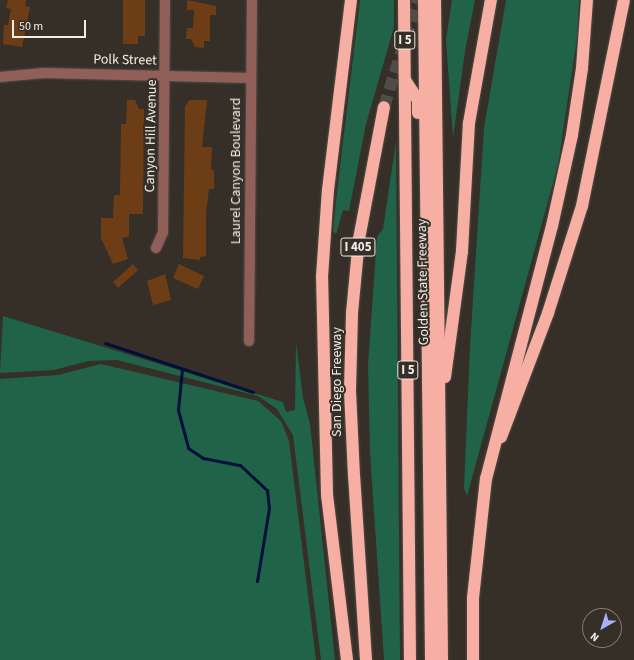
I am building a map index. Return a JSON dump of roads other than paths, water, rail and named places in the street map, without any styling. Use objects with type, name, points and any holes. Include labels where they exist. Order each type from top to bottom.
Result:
[{"type":"highway","points":[[347,660],[326,473],[322,277],[328,190],[351,0]]},
{"type":"highway","name":"Golden State Freeway","points":[[404,0],[410,660]]},
{"type":"highway","points":[[424,0],[430,660]]},
{"type":"highway","name":"Golden State Freeway","points":[[435,0],[442,660]]},
{"type":"highway","points":[[440,416],[462,251],[473,94],[491,0]]},
{"type":"highway","points":[[473,660],[473,598],[486,479],[552,226],[572,135],[582,68],[587,0]]},
{"type":"highway","points":[[486,479],[548,313],[582,206],[624,0]]},
{"type":"highway","points":[[405,80],[418,100],[424,660]]},
{"type":"highway","name":"San Diego Freeway","points":[[366,660],[352,444],[352,313],[359,239],[384,107]]},
{"type":"street","name":"Canyon Hill Avenue","points":[[156,248],[163,232],[165,0]]},
{"type":"street","name":"Laurel Canyon Boulevard","points":[[249,341],[250,78],[252,0]]},
{"type":"street","name":"Polk Street","points":[[0,77],[44,73],[250,78]]},
{"type":"waterway","points":[[105,343],[253,392]]},
{"type":"waterway","points":[[182,369],[178,410],[188,448],[203,458],[240,465],[267,490],[269,508],[257,581]]},
{"type":"tunnel","points":[[384,107],[418,0]]}]
